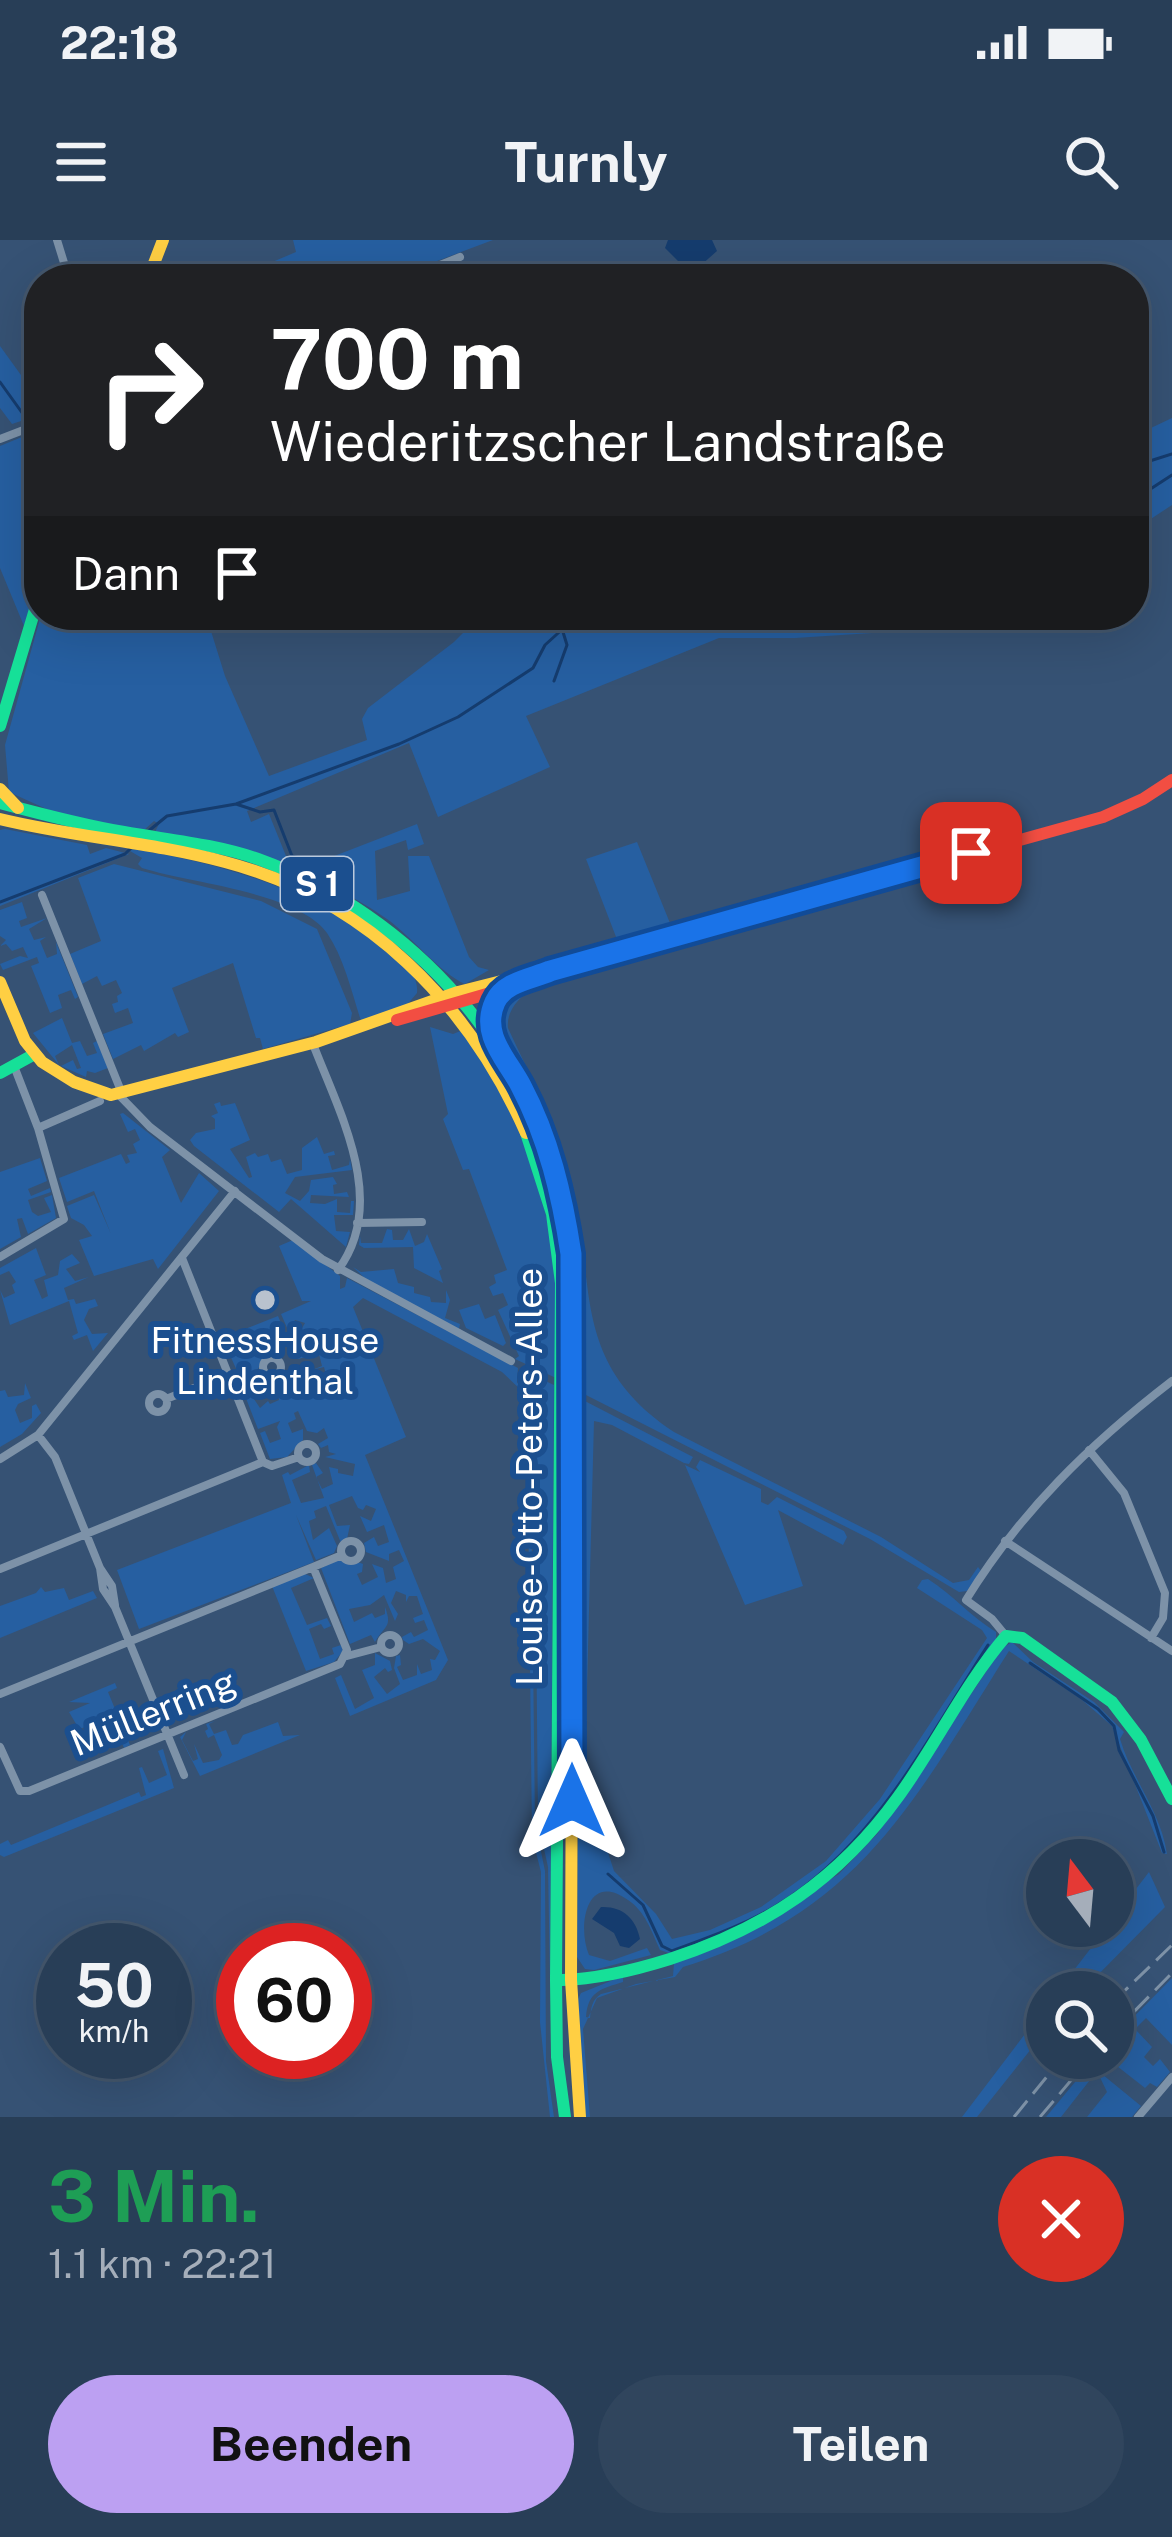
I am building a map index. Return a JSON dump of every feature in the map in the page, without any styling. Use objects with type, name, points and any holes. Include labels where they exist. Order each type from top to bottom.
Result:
[{"type":"main road","points":[[0,726],[29,630]]},
{"type":"main road","points":[[0,982],[40,1064],[104,1095],[120,1093],[317,1042],[550,971],[1102,817],[1143,800],[1172,780]]},
{"type":"main road","points":[[0,789],[18,808]]},
{"type":"main road","name":"S 1","points":[[0,803],[234,864],[306,891],[350,916],[455,999]]},
{"type":"main road","name":"S 1","points":[[0,819],[237,853],[310,880],[412,946],[455,999]]},
{"type":"main road","points":[[412,1008],[420,994],[417,969]]},
{"type":"main road","points":[[317,1042],[412,1008],[504,988],[550,971]]},
{"type":"main road","points":[[491,1038],[492,1011],[504,988]]},
{"type":"main road","name":"Louise-Otto-Peters-Allee","points":[[455,999],[491,1038],[536,1117],[561,1194],[571,1254],[564,1980],[557,2056],[565,2117]]},
{"type":"main road","name":"Louise-Otto-Peters-Allee","points":[[455,999],[500,1077],[541,1163],[560,1256],[568,1389]]},
{"type":"main road","points":[[0,1073],[33,1055]]},
{"type":"main road","points":[[564,1980],[591,1978],[714,1945],[767,1922],[813,1892],[877,1828],[1006,1636],[1022,1638],[1112,1702],[1141,1740],[1172,1799]]},
{"type":"main road","name":"Louise-Otto-Peters-Allee","points":[[564,1980],[580,2117]]},
{"type":"street","points":[[442,264],[460,257]]},
{"type":"street","points":[[42,895],[120,1093],[139,1117],[338,1270],[511,1361]]},
{"type":"street","points":[[317,1042],[354,1154],[359,1184],[351,1250],[338,1270]]},
{"type":"street","points":[[0,1257],[64,1221],[38,1128],[14,1066]]},
{"type":"street","points":[[38,1128],[100,1101]]},
{"type":"street","points":[[0,1459],[38,1435],[235,1191]]},
{"type":"street","points":[[357,1223],[422,1222]]},
{"type":"street","points":[[182,1256],[263,1462],[272,1466],[299,1456]]},
{"type":"street","points":[[166,1399],[264,1372]]},
{"type":"street","points":[[1006,1636],[966,1600],[1004,1541],[1050,1486],[1170,1387]]},
{"type":"street","points":[[38,1435],[55,1457],[100,1568],[112,1586],[115,1607],[184,1775]]},
{"type":"street","points":[[1089,1450],[1124,1492],[1165,1593],[1163,1618],[1151,1638]]},
{"type":"street","points":[[0,1569],[263,1462]]},
{"type":"street","points":[[1004,1541],[1172,1651]]},
{"type":"street","name":"Müllerring","points":[[0,1694],[342,1555]]},
{"type":"street","points":[[313,1567],[346,1656]]},
{"type":"street","name":"Müllerring","points":[[0,1747],[15,1784],[20,1791],[29,1791],[340,1664],[346,1656],[381,1647]]},
{"type":"street","points":[[1138,2117],[1172,2077]]},
{"type":"shaded area","points":[[293,240],[493,240],[429,264],[268,264],[296,252]]},
{"type":"shaded area","points":[[668,240],[712,240],[717,251],[702,264],[681,264],[665,248]]},
{"type":"shaded area","points":[[0,346],[24,379],[24,420],[12,424],[0,408]]},
{"type":"shaded area","points":[[1172,418],[1172,505],[1149,520],[1149,429]]},
{"type":"shaded area","points":[[24,436],[24,626],[0,568],[0,446]]},
{"type":"shaded area","points":[[37,630],[211,630],[225,676],[269,776],[367,740],[362,719],[368,708],[466,630],[919,630],[719,638],[526,716],[550,767],[438,817],[409,743],[247,811],[251,822],[269,814],[286,856],[311,865],[417,824],[424,844],[408,850],[406,840],[375,851],[377,900],[410,891],[408,856],[429,856],[469,957],[489,970],[465,984],[387,919],[304,874],[247,854],[155,832],[159,824],[154,821],[143,831],[53,812],[9,792],[5,745]]},
{"type":"shaded area","points":[[0,830],[87,845],[90,854],[106,848],[129,854],[0,906]]},
{"type":"shaded area","points":[[637,842],[672,928],[618,942],[586,859]]},
{"type":"shaded area","points":[[130,851],[235,872],[329,911],[398,960],[412,974],[417,993],[406,1006],[361,1021],[338,953],[313,919],[268,898],[142,868],[138,864],[142,858]]},
{"type":"shaded area","points":[[114,864],[261,901],[317,929],[352,1013],[350,1024],[263,1049],[233,963],[172,988],[189,1032],[178,1037],[175,1033],[144,1051],[141,1045],[113,1059],[103,1034],[133,1023],[128,1008],[115,1013],[112,1004],[122,993],[116,980],[102,986],[97,976],[82,984],[70,954],[101,941],[78,878]]},
{"type":"shaded area","points":[[22,902],[27,918],[19,921],[21,927],[47,918],[29,929],[34,940],[46,937],[40,941],[47,958],[57,954],[56,942],[78,997],[71,990],[58,995],[62,1008],[50,1013],[31,966],[39,963],[37,957],[3,970],[0,964],[20,956],[28,958],[23,947],[12,951],[6,944],[0,946],[6,940],[0,936],[0,910]]},
{"type":"shaded area","points":[[532,988],[512,1009],[508,1028],[570,1175],[592,1317],[617,1377],[640,1405],[674,1432],[881,1537],[953,1583],[969,1580],[978,1567],[981,1571],[967,1591],[959,1592],[870,1539],[582,1393],[578,1278],[566,1192],[552,1145],[496,1019],[496,1013]]},
{"type":"shaded area","points":[[62,1018],[72,1043],[80,1041],[87,1056],[97,1053],[93,1043],[97,1041],[108,1068],[87,1071],[86,1077],[61,1066],[73,1060],[81,1068],[72,1045],[55,1056],[59,1065],[33,1033]]},
{"type":"shaded area","points":[[430,1027],[453,1034],[463,1030],[497,1080],[531,1146],[556,1261],[556,1378],[515,1359],[519,1356],[498,1310],[508,1305],[503,1293],[493,1296],[489,1287],[496,1283],[494,1275],[507,1270],[469,1169],[463,1170],[443,1119],[448,1114]]},
{"type":"shaded area","points":[[235,1103],[250,1140],[230,1149],[249,1178],[246,1157],[255,1153],[258,1157],[268,1154],[271,1162],[281,1159],[287,1174],[302,1170],[302,1148],[317,1137],[324,1154],[334,1151],[335,1155],[328,1156],[332,1170],[349,1165],[350,1159],[352,1170],[295,1177],[285,1193],[300,1201],[311,1180],[333,1177],[334,1194],[347,1192],[349,1197],[311,1195],[310,1203],[337,1199],[337,1212],[350,1213],[354,1201],[353,1215],[334,1215],[336,1231],[350,1232],[346,1247],[291,1199],[279,1212],[194,1146],[190,1140],[196,1133],[215,1129],[211,1116],[218,1113],[214,1104],[221,1106]]},
{"type":"shaded area","points":[[123,1113],[170,1150],[162,1157],[181,1203],[199,1173],[219,1191],[158,1269],[153,1259],[94,1276],[79,1240],[92,1236],[71,1218],[67,1206],[94,1195],[111,1234],[94,1191],[67,1202],[59,1178],[121,1154],[126,1164],[130,1162],[127,1155],[137,1153],[133,1144],[140,1140],[135,1129],[128,1132]]},
{"type":"shaded area","points":[[40,1158],[47,1181],[28,1189],[31,1196],[50,1188],[51,1192],[28,1200],[38,1216],[51,1212],[44,1198],[52,1195],[56,1218],[28,1234],[22,1218],[17,1219],[21,1237],[0,1249],[0,1172]]},
{"type":"shaded area","points":[[387,1229],[392,1230],[393,1240],[403,1240],[409,1229],[415,1246],[427,1234],[443,1283],[414,1268],[413,1247],[359,1245],[360,1236],[361,1243],[382,1243]]},
{"type":"shaded area","points":[[293,1240],[340,1276],[340,1289],[347,1278],[518,1368],[517,1382],[523,1392],[502,1372],[363,1298],[353,1307],[406,1437],[365,1455],[448,1660],[436,1680],[350,1716],[335,1678],[341,1675],[355,1709],[374,1698],[362,1670],[375,1665],[375,1653],[390,1661],[392,1670],[385,1668],[374,1677],[387,1694],[400,1684],[394,1668],[396,1656],[400,1655],[397,1667],[403,1680],[417,1675],[417,1664],[421,1674],[432,1670],[430,1659],[435,1660],[440,1651],[423,1639],[409,1644],[403,1640],[411,1632],[414,1637],[428,1630],[424,1620],[415,1623],[413,1618],[423,1614],[417,1596],[409,1596],[406,1602],[406,1595],[396,1591],[391,1603],[398,1614],[395,1621],[384,1595],[370,1605],[349,1609],[354,1622],[372,1613],[375,1618],[385,1614],[385,1607],[388,1619],[375,1642],[371,1635],[350,1644],[321,1568],[337,1560],[363,1564],[357,1574],[362,1585],[378,1577],[372,1564],[383,1568],[386,1583],[396,1579],[393,1567],[404,1561],[399,1550],[389,1554],[389,1561],[366,1552],[364,1543],[374,1537],[378,1546],[389,1542],[384,1525],[367,1532],[360,1516],[371,1521],[376,1509],[358,1508],[352,1496],[329,1505],[337,1526],[350,1525],[341,1543],[326,1506],[314,1511],[316,1518],[309,1521],[313,1540],[329,1528],[337,1546],[334,1553],[316,1560],[296,1515],[314,1562],[139,1629],[117,1570],[291,1503],[282,1475],[288,1472],[309,1465],[310,1472],[292,1480],[301,1503],[324,1498],[317,1480],[322,1489],[333,1484],[329,1467],[353,1476],[355,1464],[325,1457],[336,1454],[329,1452],[328,1445],[321,1448],[318,1444],[328,1438],[324,1428],[317,1433],[307,1431],[298,1411],[288,1423],[292,1433],[303,1429],[303,1440],[287,1457],[270,1459],[260,1433],[265,1431],[270,1443],[281,1439],[280,1421],[258,1429],[242,1388],[257,1378],[265,1379],[263,1388],[250,1393],[260,1408],[279,1400],[276,1380],[285,1374],[295,1377],[301,1391],[310,1387],[313,1393],[329,1386],[324,1367],[312,1370],[322,1366],[319,1354],[298,1359],[290,1353],[297,1343],[301,1353],[313,1349],[308,1335],[295,1340],[305,1323],[295,1320],[288,1330],[281,1314],[311,1301],[302,1301],[279,1246]]},
{"type":"shaded area","points":[[36,1248],[46,1275],[34,1280],[42,1299],[48,1296],[44,1280],[58,1275],[60,1261],[72,1254],[80,1263],[66,1269],[75,1281],[89,1277],[64,1288],[68,1300],[76,1304],[95,1299],[98,1306],[89,1309],[84,1320],[92,1334],[108,1333],[93,1351],[87,1335],[74,1340],[72,1336],[78,1333],[69,1301],[10,1325],[0,1290],[4,1298],[15,1293],[12,1285],[16,1282],[9,1271],[0,1275],[0,1268]]},
{"type":"shaded area","points":[[353,1267],[361,1272],[394,1269],[398,1283],[414,1287],[414,1293],[430,1297],[431,1302],[446,1303],[446,1290],[450,1300],[445,1318],[460,1324],[459,1329],[371,1284]]},
{"type":"shaded area","points":[[479,1304],[485,1319],[495,1315],[506,1343],[503,1346],[466,1328],[459,1310]]},
{"type":"shaded area","points":[[278,1316],[284,1330],[280,1332],[277,1325],[266,1333],[273,1353],[258,1369],[239,1375],[222,1338]]},
{"type":"shaded area","points":[[522,1370],[554,1385],[550,1978],[548,1867],[538,1822],[534,1403],[520,1377]]},
{"type":"shaded area","points":[[25,1383],[31,1398],[15,1410],[20,1423],[32,1418],[36,1404],[41,1413],[22,1434],[0,1447],[0,1391],[5,1390],[8,1397],[24,1395]]},
{"type":"shaded area","points":[[523,1392],[530,1404],[535,1822],[545,1871],[546,2061],[554,2117],[550,2117],[540,2022],[541,1872],[532,1837],[527,1406]]},
{"type":"shaded area","points":[[581,1399],[693,1457],[689,1464],[684,1463],[612,1425],[594,1421],[584,1802],[600,1828],[614,1871],[656,1914],[672,1939],[710,1930],[761,1907],[826,1861],[880,1799],[987,1638],[982,1630],[917,1588],[922,1580],[937,1585],[996,1632],[996,1640],[888,1807],[829,1874],[753,1924],[669,1953],[660,1950],[634,1905],[602,1892],[594,1897],[585,1917],[589,1955],[610,1961],[647,1948],[651,1955],[594,1970],[585,1969],[577,1957]]},
{"type":"shaded area","points":[[700,1460],[761,1489],[761,1502],[768,1505],[777,1497],[844,1531],[843,1545],[778,1510],[803,1586],[745,1605],[685,1465],[700,1472],[696,1467]]},
{"type":"shaded area","points":[[303,1573],[314,1578],[291,1588],[307,1625],[327,1618],[331,1626],[309,1629],[320,1659],[334,1654],[332,1648],[341,1645],[343,1651],[334,1662],[306,1671],[272,1586]]},
{"type":"shaded area","points":[[41,1587],[45,1592],[64,1588],[69,1600],[93,1591],[97,1598],[0,1638],[0,1606]]},
{"type":"shaded area","points":[[1012,1642],[1033,1662],[1094,1702],[1124,1732],[1120,1739],[1159,1824],[1167,1854],[1162,1853],[1112,1726],[1009,1651],[911,1802],[840,1882],[796,1915],[744,1944],[683,1967],[675,1977],[654,1981],[673,1976],[674,1963],[717,1948],[839,1874],[878,1833],[1002,1648]]},
{"type":"shaded area","points":[[115,1683],[117,1688],[108,1692],[130,1745],[124,1748],[112,1719],[79,1729],[69,1712],[90,1703],[69,1702]]},
{"type":"shaded area","points":[[215,1721],[209,1724],[214,1734],[226,1730],[232,1745],[243,1735],[278,1722],[283,1736],[300,1735],[200,1776],[180,1737],[186,1732],[182,1740],[193,1761],[198,1759],[194,1744],[203,1763],[219,1760],[222,1755],[214,1735],[208,1738],[205,1731],[206,1724]]},
{"type":"shaded area","points":[[163,1749],[174,1788],[0,1855],[0,1844],[8,1840],[11,1845],[139,1792],[141,1797],[146,1795],[139,1768],[149,1783],[167,1775],[158,1751]]},
{"type":"shaded area","points":[[1149,1872],[1165,1907],[1134,1938],[1134,1892]]},
{"type":"shaded area","points":[[601,1907],[627,1915],[640,1939],[629,1948],[620,1946],[614,1933],[592,1919]]},
{"type":"shaded area","points":[[1092,1947],[1125,1947],[1102,1971],[1073,1971]]},
{"type":"shaded area","points":[[623,1976],[623,1982],[593,1996],[583,2029],[590,2117],[584,2117],[578,1999],[581,1993]]},
{"type":"shaded area","points":[[1172,1978],[1172,2045],[1146,2018],[1135,2029],[1152,2047],[1144,2057],[1153,2066],[1160,2059],[1170,2072],[1157,2087],[1150,2083],[1145,2088],[1134,2079],[1134,2017]]},
{"type":"shaded area","points":[[1026,2033],[1026,2055],[977,2117],[962,2117]]},
{"type":"shaded area","points":[[1078,2079],[1091,2079],[1061,2117],[1046,2117]]},
{"type":"shaded area","points":[[1101,2079],[1108,2079],[1141,2106],[1132,2117],[1087,2117],[1107,2092]]},
{"type":"waterway","points":[[0,382],[24,415]]},
{"type":"waterway","points":[[1149,461],[1172,454]]},
{"type":"waterway","points":[[1149,488],[1172,475]]},
{"type":"waterway","points":[[146,833],[167,816],[236,804],[399,744],[458,717],[533,668],[545,645],[562,630]]},
{"type":"waterway","points":[[554,681],[567,645],[563,632]]},
{"type":"waterway","points":[[236,804],[260,812],[274,810],[292,856],[309,861],[317,858]]},
{"type":"waterway","points":[[0,902],[131,848]]},
{"type":"waterway","points":[[608,1874],[643,1905],[662,1946],[672,1951],[774,1907],[841,1855],[869,1823],[988,1645]]},
{"type":"waterway","points":[[1030,1663],[1098,1709],[1114,1726],[1119,1750],[1153,1816],[1164,1852]]},
{"type":"railway","points":[[1134,1982],[1172,1945]]},
{"type":"railway","points":[[1134,2012],[1172,1973]]},
{"type":"railway","points":[[1014,2117],[1045,2079]]},
{"type":"railway","points":[[1040,2117],[1072,2079]]},
{"type":"traffic: fast","points":[[0,726],[29,630]]},
{"type":"traffic: fast","points":[[0,803],[258,859],[315,884],[367,915],[459,997],[496,1046],[526,1099],[549,1156],[571,1270],[573,1434]]},
{"type":"traffic: fast","points":[[491,1038],[492,1011],[504,989]]},
{"type":"traffic: fast","points":[[0,1073],[33,1055]]},
{"type":"traffic: fast","points":[[526,1133],[552,1214],[561,1283],[556,1980],[557,2057],[565,2117]]},
{"type":"traffic: fast","points":[[562,1980],[630,1970],[705,1947],[798,1897],[875,1826],[1006,1636],[1022,1638],[1112,1702],[1141,1740],[1172,1799]]},
{"type":"traffic: slow","points":[[154,264],[163,240]]},
{"type":"traffic: slow","points":[[0,789],[18,808]]},
{"type":"traffic: slow","points":[[0,819],[225,862],[323,902],[367,929],[442,999],[502,1085],[526,1133]]},
{"type":"traffic: slow","points":[[0,982],[25,1041],[42,1062],[74,1082],[111,1095],[316,1042],[458,992],[605,955]]},
{"type":"traffic: slow","points":[[573,1434],[571,1980],[580,2117]]},
{"type":"traffic: jam","points":[[605,955],[1103,817],[1172,780]]},
{"type":"traffic: jam","points":[[397,1020],[504,989]]},
{"type":"place","name":"FitnessHouse Lindenthal","points":[[265,1300]]},
{"type":"route","points":[[572,1801],[571,1254],[545,1140],[518,1079],[491,1038],[496,1000],[504,988],[550,971],[971,853]]}]
